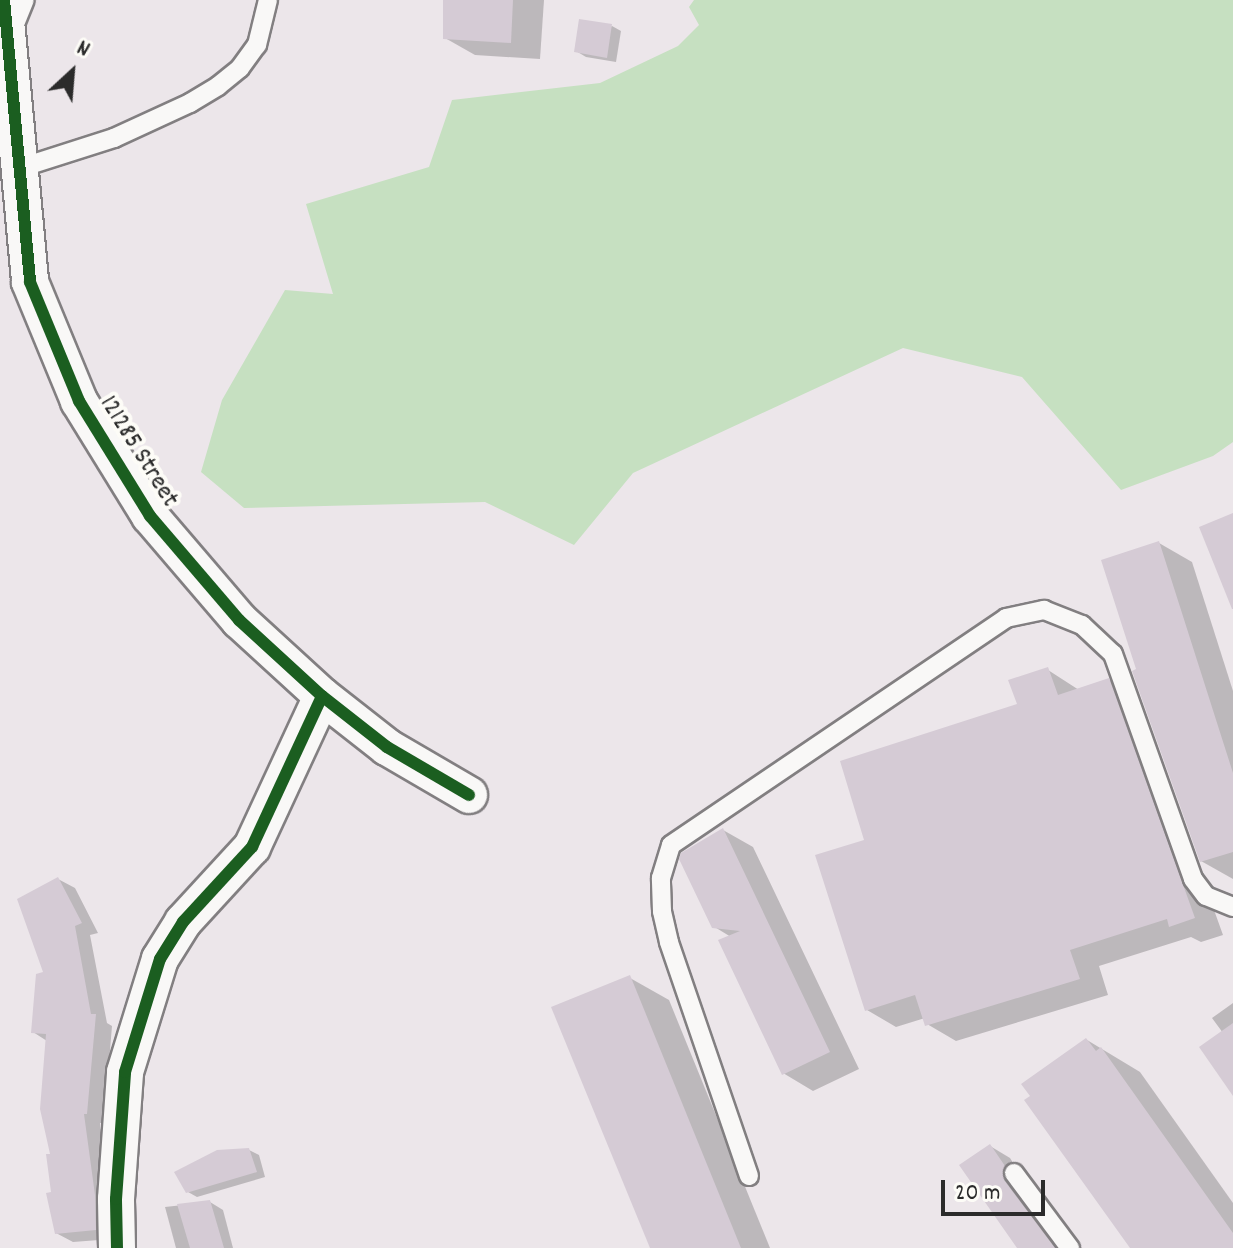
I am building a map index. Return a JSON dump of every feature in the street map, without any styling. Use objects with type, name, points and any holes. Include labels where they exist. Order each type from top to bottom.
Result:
[{"type":"street","name":"121285 Street","points":[[4,0],[30,282],[79,401],[150,516],[239,620],[322,696],[387,747],[469,795]]},
{"type":"street","points":[[117,1248],[116,1199],[125,1072],[160,959],[183,922],[252,847],[322,696]]},
{"type":"lane","points":[[9,39],[25,0]]},
{"type":"lane","points":[[20,168],[114,138],[190,103],[218,86],[240,68],[257,45],[268,0]]},
{"type":"lane","points":[[749,1176],[669,942],[662,911],[661,878],[671,845],[1006,618],[1044,610],[1082,625],[1113,654],[1193,879],[1206,896],[1233,907]]},
{"type":"lane","points":[[1014,1173],[1070,1248]]},
{"type":"green space","points":[[694,0],[1233,0],[1233,442],[1213,456],[1121,490],[1022,377],[903,348],[633,473],[574,545],[485,502],[244,508],[201,472],[222,400],[285,290],[333,294],[306,204],[429,167],[452,100],[600,83],[678,46],[699,25],[689,7]]},
{"type":"building","points":[[443,0],[513,0],[511,43],[443,39]]},
{"type":"building","points":[[579,19],[612,24],[607,58],[574,52]]},
{"type":"building","points":[[1233,513],[1233,609],[1232,609],[1199,527]]},
{"type":"building","points":[[1159,541],[1233,773],[1233,852],[1200,862],[1132,671],[1136,669],[1101,560]]},
{"type":"building","points":[[1048,667],[1058,695],[1109,678],[1195,918],[1169,927],[1167,919],[1070,950],[1080,979],[925,1026],[915,995],[865,1011],[815,855],[864,840],[840,761],[1017,704],[1008,680]]},
{"type":"building","points":[[723,828],[830,1052],[782,1075],[718,940],[740,931],[712,928],[679,859],[681,853]]},
{"type":"building","points":[[58,877],[82,923],[75,926],[91,1014],[96,1014],[87,1114],[84,1114],[95,1195],[96,1230],[55,1234],[46,1193],[51,1192],[46,1154],[50,1154],[40,1109],[46,1034],[31,1033],[36,974],[43,972],[17,899]]},
{"type":"building","points":[[630,975],[741,1248],[650,1248],[551,1007]]},
{"type":"building","points":[[1233,1023],[1233,1096],[1199,1047]]},
{"type":"building","points":[[1086,1038],[1096,1051],[1101,1047],[1233,1233],[1233,1248],[1130,1248],[1024,1100],[1030,1096],[1021,1084]]},
{"type":"building","points":[[990,1144],[1005,1166],[1004,1180],[1055,1248],[1017,1248],[959,1165]]},
{"type":"building","points":[[249,1148],[257,1172],[186,1193],[174,1172],[217,1150]]},
{"type":"building","points":[[210,1200],[224,1248],[190,1248],[177,1204]]},
{"type":"cycle path","points":[[4,0],[30,282],[79,401],[150,516],[239,620],[322,696],[387,747],[469,795]]},
{"type":"cycle path","points":[[117,1248],[116,1199],[125,1072],[160,959],[183,922],[252,847],[322,696]]}]
